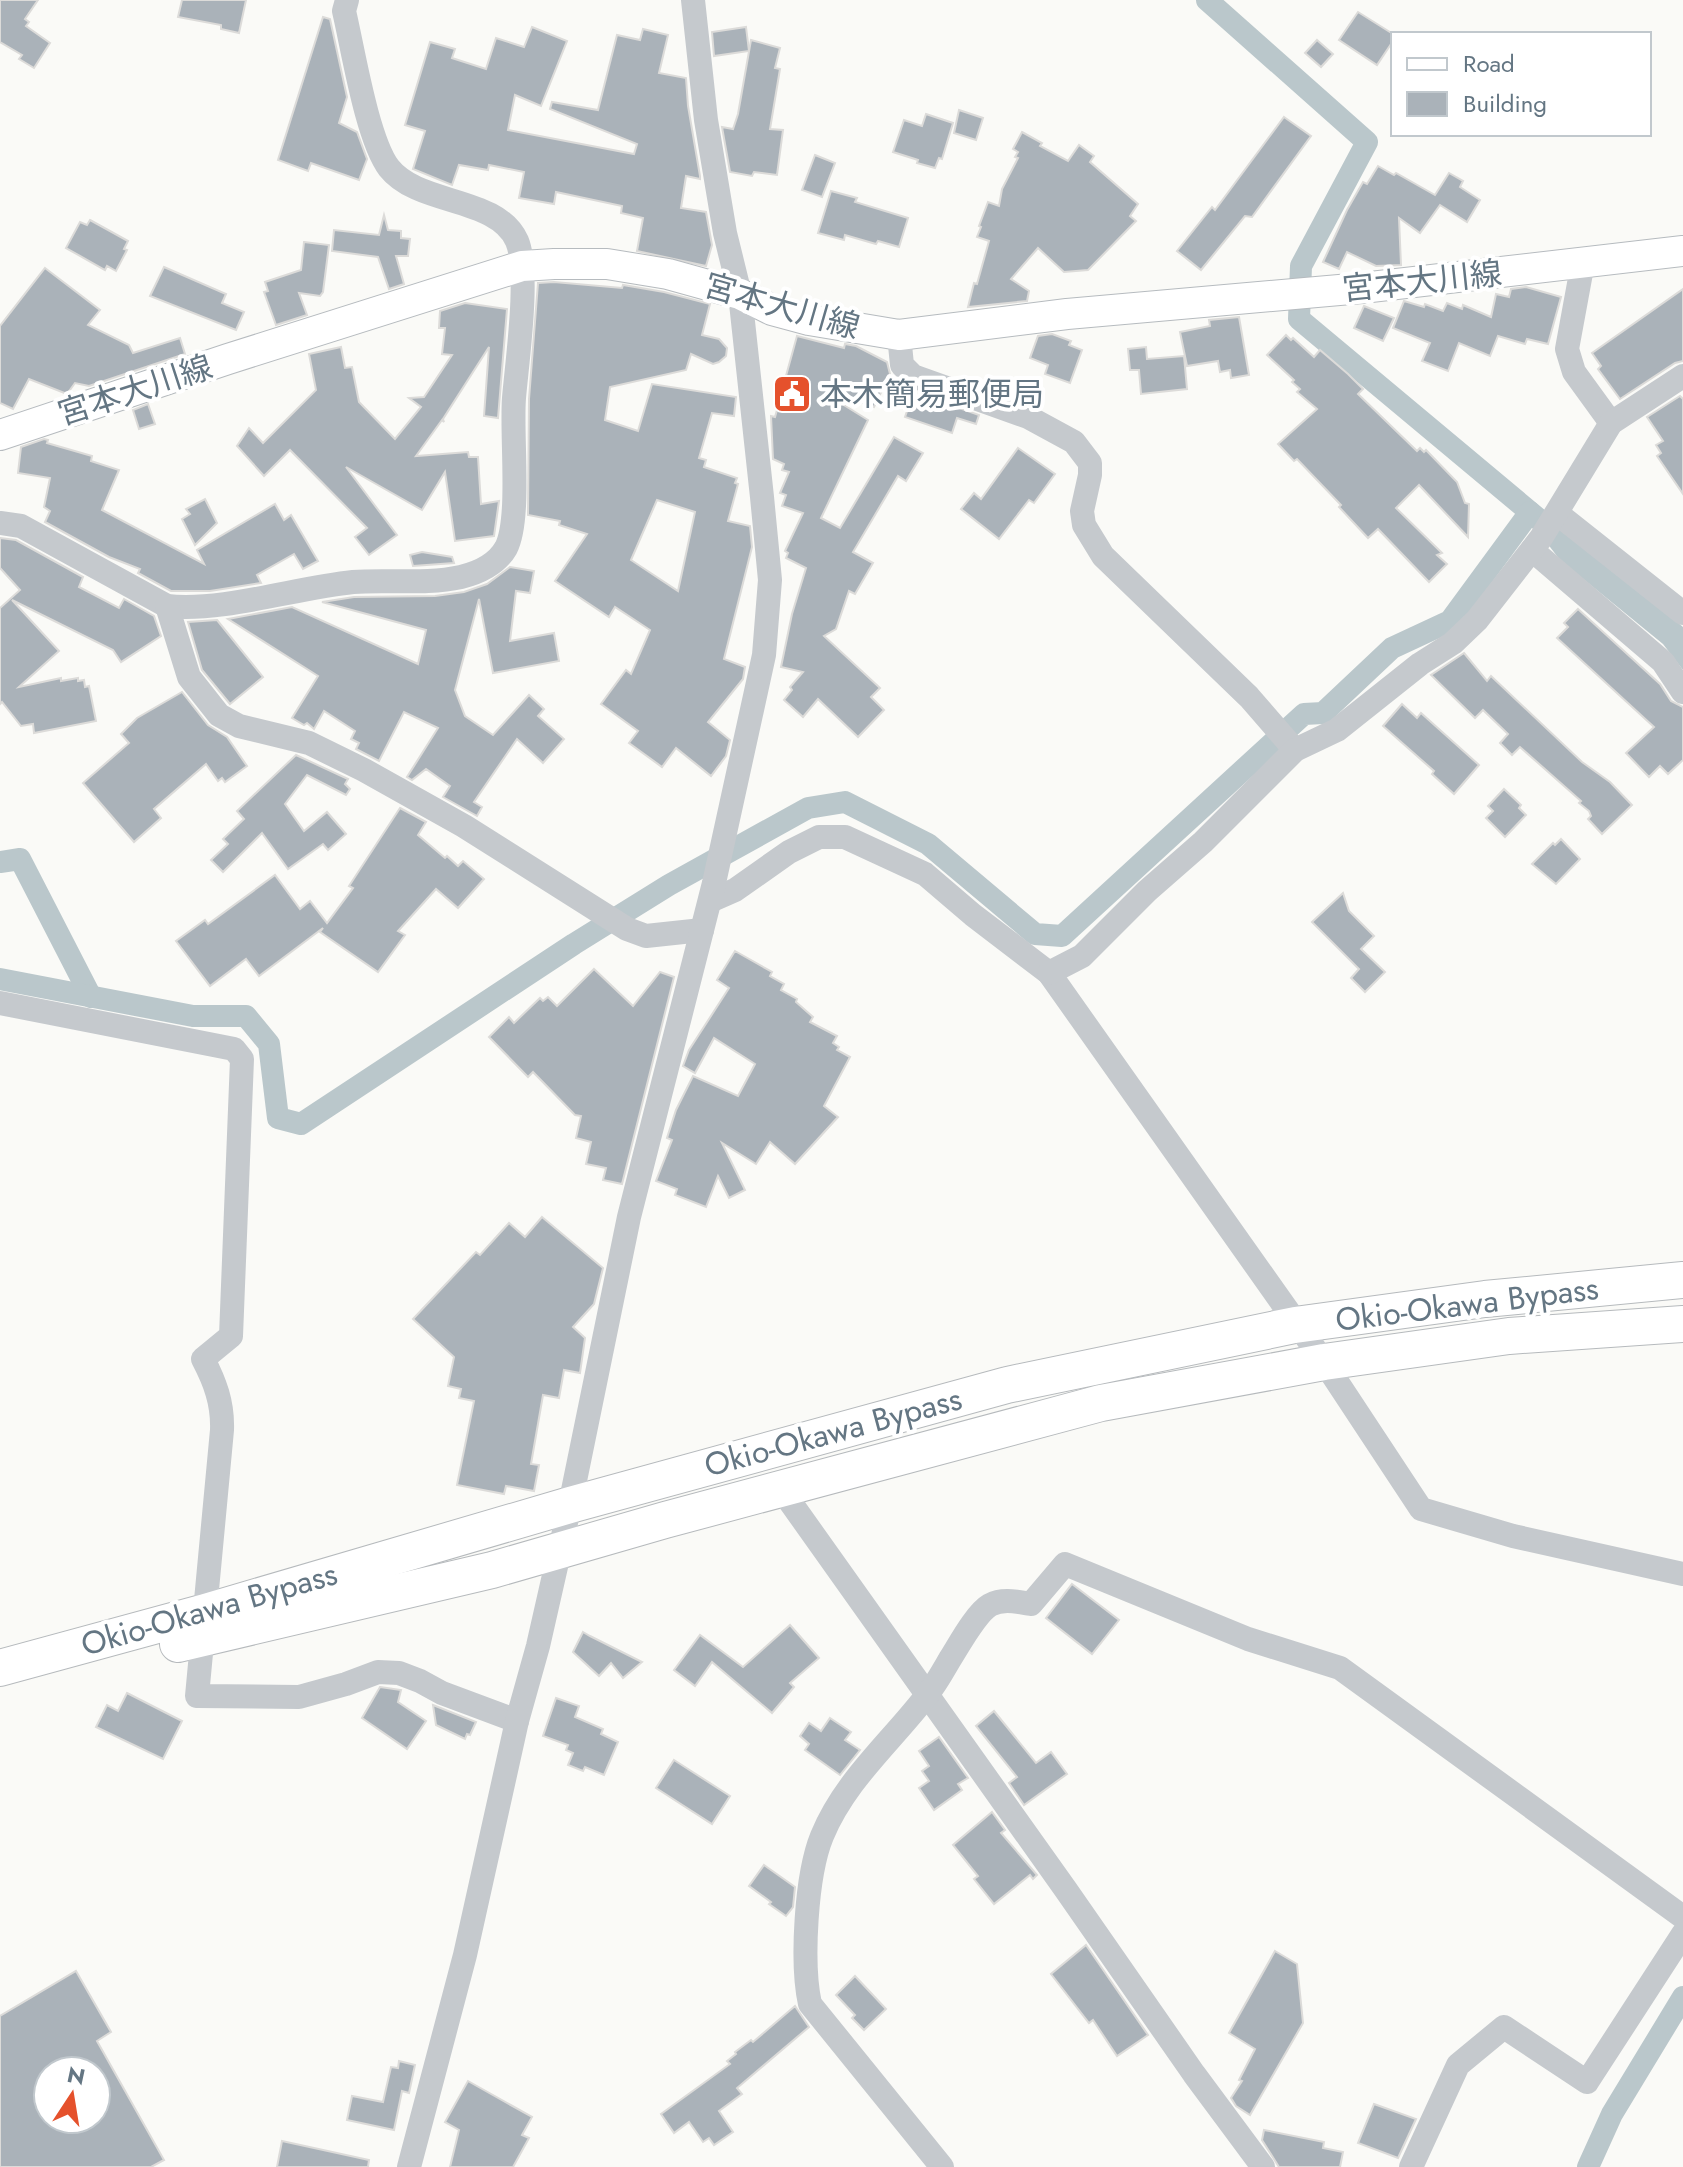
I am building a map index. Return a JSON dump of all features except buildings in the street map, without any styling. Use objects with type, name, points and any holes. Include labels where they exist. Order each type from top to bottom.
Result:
[{"type":"highway","name":"Okio-Okawa Bypass","points":[[0,1694],[391,1557],[1007,1385],[1295,1325],[1485,1299],[1683,1280]]},
{"type":"highway","name":"Okio-Okawa Bypass","points":[[0,1668],[204,1625],[401,1592],[492,1570],[1101,1403],[1324,1362],[1509,1336],[1683,1324]]},
{"type":"main road","name":"宮本大川線","points":[[0,435],[242,354],[522,266],[607,264],[668,274],[740,294],[772,310],[809,320],[899,335],[1067,314],[1362,288],[1683,251]]},
{"type":"street","points":[[0,523],[21,526],[167,606],[195,609],[357,582],[426,582],[463,576],[488,566],[504,551],[513,532],[513,406],[521,321],[522,266],[517,242],[506,226],[486,213],[411,187],[389,168],[375,143],[344,11],[347,0]]},
{"type":"street","points":[[409,2167],[465,1955],[517,1721],[538,1646],[629,1217],[712,892],[764,655],[770,580],[740,294],[725,233],[706,120],[693,0]]},
{"type":"street","points":[[1583,262],[1567,349],[1574,372],[1611,423]]},
{"type":"street","points":[[899,335],[902,365],[913,376],[1028,417],[1074,442],[1090,463],[1082,511],[1084,525],[1103,556],[1249,697],[1291,745]]},
{"type":"street","points":[[1049,973],[1082,956],[1147,891],[1203,842],[1291,745],[1337,730],[1420,664],[1453,643],[1477,620],[1546,531],[1611,423],[1683,376]]},
{"type":"street","points":[[1546,531],[1683,613]]},
{"type":"street","points":[[1546,531],[1663,662],[1683,692]]},
{"type":"street","points":[[167,606],[189,677],[219,715],[239,726],[309,743],[364,770],[464,826],[627,929],[646,936],[702,930]]},
{"type":"street","points":[[712,892],[735,890],[789,852],[819,837],[845,837],[925,874],[1049,973],[1324,1362],[1421,1509],[1513,1536],[1683,1574]]},
{"type":"street","points":[[0,1003],[234,1049],[242,1059],[231,1336],[203,1359],[215,1382],[223,1411],[197,1696],[299,1697],[378,1672],[399,1673],[517,1721]]},
{"type":"street","points":[[781,1489],[1263,2167]]},
{"type":"street","points":[[942,2167],[810,2004],[805,1971],[812,1879],[822,1837],[841,1801],[872,1757],[927,1695],[989,1605],[1009,1600],[1031,1604],[1065,1564],[1248,1639],[1340,1668],[1683,1917]]},
{"type":"street","points":[[1411,2167],[1458,2065],[1504,2027],[1587,2082],[1683,1934]]},
{"type":"shaded area","points":[[1557,529],[1576,536],[1683,627],[1683,670],[1663,644],[1560,560],[1547,543]]},
{"type":"waterway","points":[[1207,0],[1367,142],[1301,266],[1299,319],[1542,522]]},
{"type":"waterway","points":[[0,979],[193,1016],[246,1016],[269,1044],[278,1118],[301,1124],[574,944],[669,885],[808,808],[845,802],[928,844],[1035,934],[1062,936],[1304,714],[1323,713],[1392,648],[1450,621],[1530,512]]},
{"type":"waterway","points":[[0,862],[20,859],[91,997]]},
{"type":"waterway","points":[[1588,2167],[1612,2114],[1683,1997]]},
{"type":"place","name":"本木簡易郵便局","points":[[792,394]]}]
